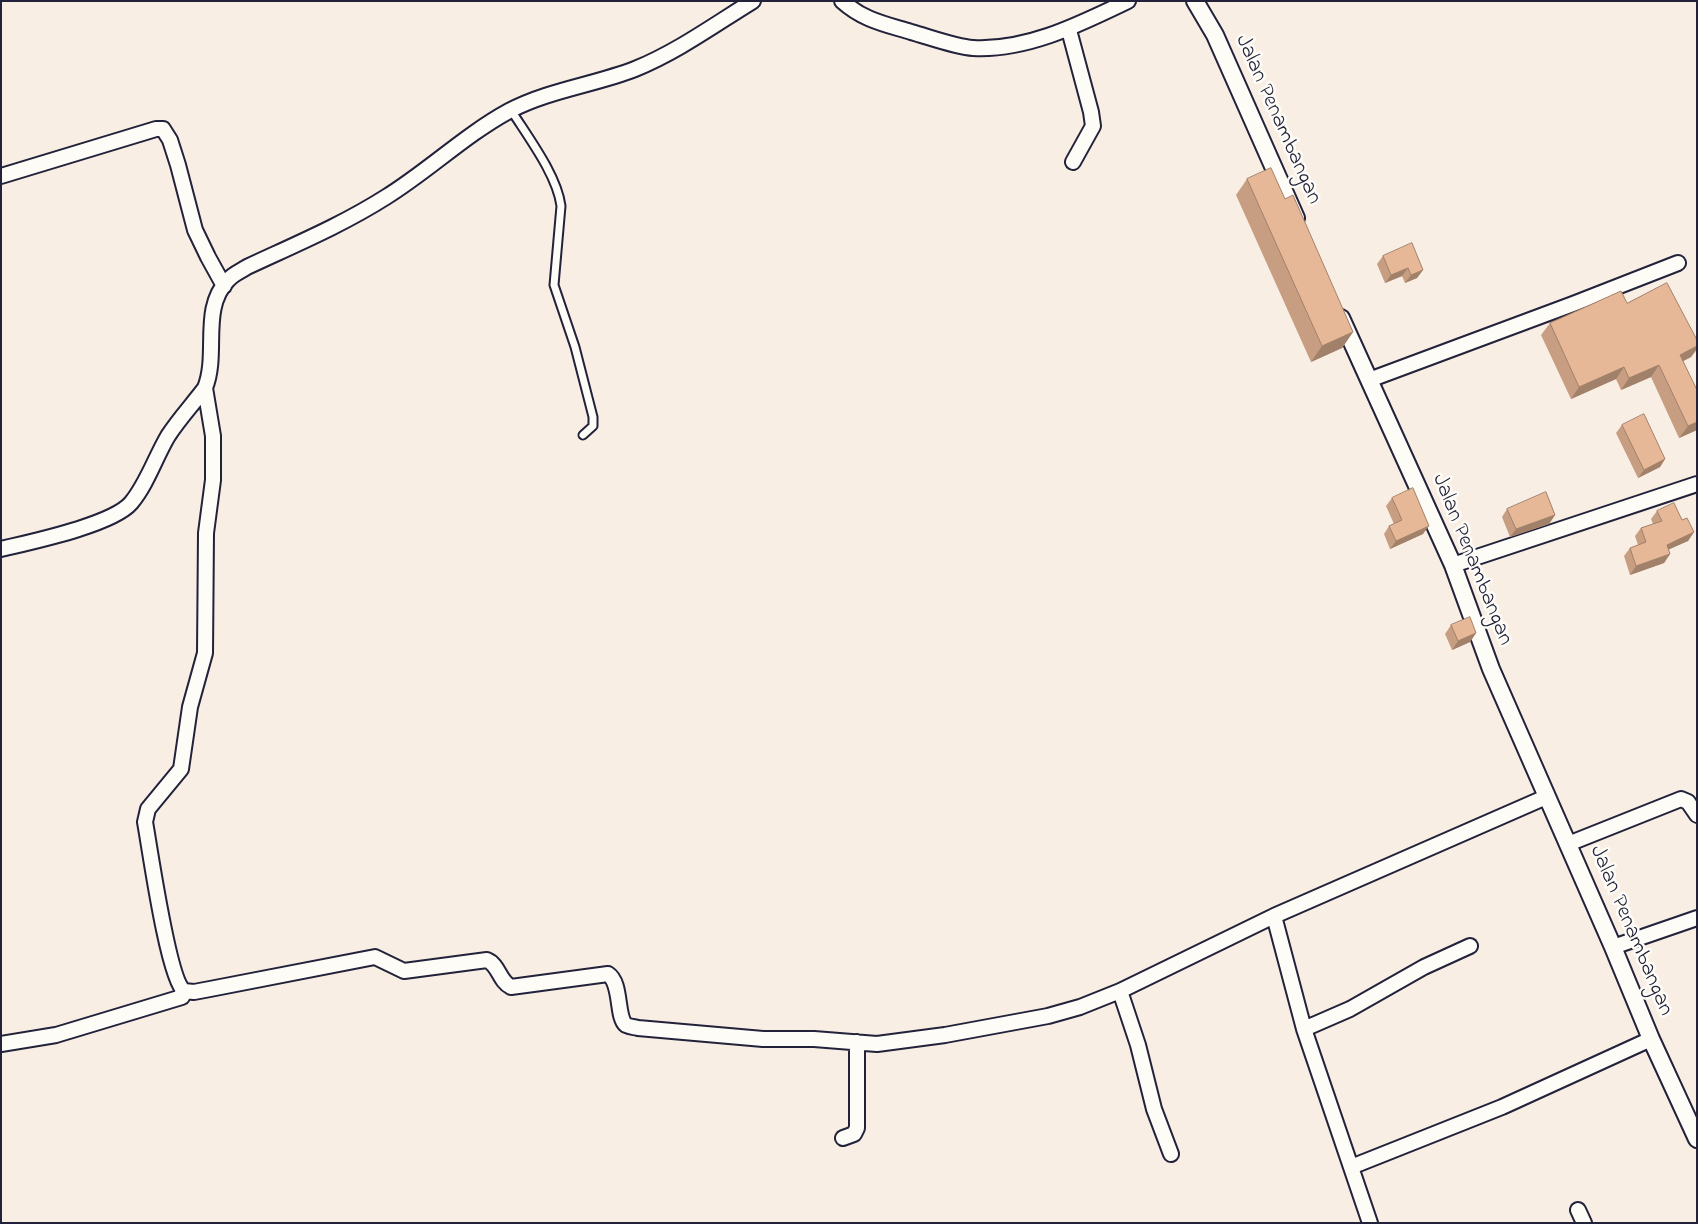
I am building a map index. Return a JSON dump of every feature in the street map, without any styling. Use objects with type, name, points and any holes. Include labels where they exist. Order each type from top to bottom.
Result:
[{"type":"street","points":[[1,549],[63,533],[107,518],[120,512],[130,504],[168,436],[205,388],[209,379],[213,306],[228,280],[247,267],[351,218],[387,197],[488,123],[511,110],[554,92],[634,70],[663,56],[753,1]]},
{"type":"street","points":[[842,1],[854,12],[874,21],[971,48],[1010,46],[1069,30],[1128,1]]},
{"type":"street","name":"Jalan Penambangan","points":[[1195,1],[1215,35],[1304,236]]},
{"type":"street","points":[[1069,30],[1092,112],[1093,124],[1073,162]]},
{"type":"street","points":[[1,176],[138,134],[163,129],[170,140],[178,165],[195,230],[224,286]]},
{"type":"street","points":[[1369,380],[1678,263]]},
{"type":"street","name":"Jalan Penambangan","points":[[1337,308],[1452,565],[1491,670],[1697,1139]]},
{"type":"street","points":[[1,1044],[56,1034],[182,997],[184,993],[173,971],[167,946],[145,822],[148,809],[180,769],[190,707],[205,653],[206,533],[213,480],[213,436],[205,388]]},
{"type":"street","points":[[1452,565],[1697,484]]},
{"type":"street","points":[[182,990],[194,992],[375,957],[404,971],[487,960],[494,964],[505,983],[511,987],[611,975],[616,985],[623,1021],[630,1026],[763,1038],[814,1039],[877,1044],[945,1035],[1048,1016],[1080,1007],[1120,991],[1274,916],[1546,797]]},
{"type":"street","points":[[1568,844],[1681,799],[1688,802],[1697,815]]},
{"type":"street","points":[[1274,916],[1304,1029],[1370,1223]]},
{"type":"street","points":[[1613,947],[1697,918]]},
{"type":"street","points":[[1304,1029],[1350,1009],[1424,967],[1470,946]]},
{"type":"street","points":[[1120,991],[1138,1045],[1154,1109],[1171,1154]]},
{"type":"street","points":[[1351,1167],[1502,1107],[1652,1039]]},
{"type":"street","points":[[843,1138],[854,1134],[857,1128],[857,1042]]},
{"type":"lane","points":[[511,110],[554,180],[560,197],[562,206],[554,285],[575,347],[593,417],[593,426],[583,434]]},
{"type":"building","points":[[1271,168],[1285,199],[1293,195],[1353,332],[1322,346],[1247,179]]},
{"type":"building","points":[[1412,243],[1423,270],[1411,275],[1408,268],[1391,275],[1383,256]]},
{"type":"building","points":[[1667,283],[1697,340],[1697,346],[1680,355],[1697,390],[1697,422],[1688,426],[1659,365],[1629,378],[1624,367],[1579,387],[1550,323],[1621,291],[1627,303]]},
{"type":"building","points":[[1644,414],[1665,459],[1644,470],[1622,425]]},
{"type":"building","points":[[1413,488],[1429,526],[1396,541],[1389,526],[1402,520],[1392,498]]},
{"type":"building","points":[[1546,492],[1555,515],[1516,529],[1507,509]]},
{"type":"building","points":[[1674,503],[1682,520],[1687,518],[1694,532],[1667,545],[1670,554],[1636,566],[1630,548],[1646,542],[1641,528],[1662,521],[1657,511]]},
{"type":"building","points":[[1470,617],[1476,633],[1458,641],[1451,625]]}]
